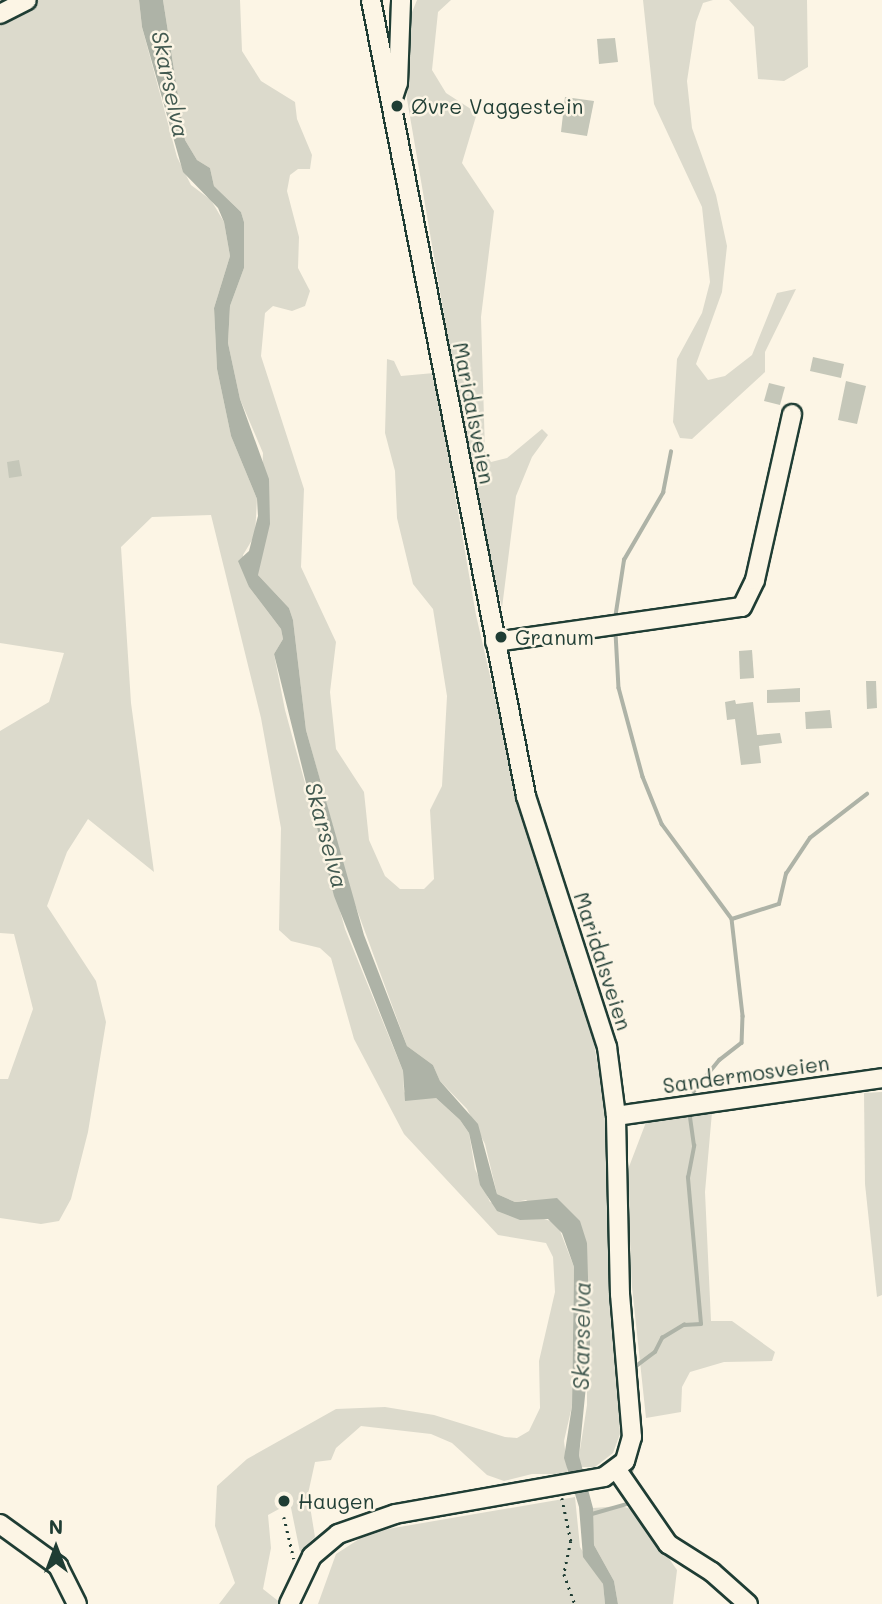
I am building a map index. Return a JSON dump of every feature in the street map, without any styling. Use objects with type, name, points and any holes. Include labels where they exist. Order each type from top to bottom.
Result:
[{"type":"street","points":[[0,14],[27,0]]},
{"type":"street","name":"Maridalsveien","points":[[371,0],[530,811],[600,1020],[616,1116],[620,1294],[632,1426],[628,1453],[617,1470]]},
{"type":"street","name":"Maridalsveien","points":[[390,103],[398,83],[401,0]]},
{"type":"street","points":[[495,642],[742,607],[755,580],[792,414]]},
{"type":"street","name":"Sandermosveien","points":[[616,1116],[882,1078]]},
{"type":"street","points":[[289,1604],[303,1573],[323,1544],[360,1524],[592,1481],[617,1470],[668,1544],[712,1572],[748,1604]]},
{"type":"street","points":[[0,1524],[58,1566],[77,1604]]},
{"type":"path","points":[[559,1487],[569,1518],[571,1541],[564,1574],[575,1604]]},
{"type":"path","points":[[284,1517],[294,1561],[303,1573]]},
{"type":"shaded area","points":[[0,0],[139,0],[142,27],[177,157],[191,185],[211,200],[224,222],[230,256],[214,308],[217,369],[231,436],[257,499],[255,535],[243,555],[249,587],[281,629],[283,639],[274,654],[285,710],[345,929],[403,1071],[404,1092],[414,1098],[436,1098],[460,1120],[469,1133],[475,1169],[490,1202],[557,1223],[574,1267],[572,1406],[564,1441],[568,1474],[532,1474],[504,1481],[487,1475],[452,1443],[431,1434],[361,1426],[336,1448],[331,1460],[315,1462],[308,1494],[315,1537],[300,1552],[290,1503],[268,1515],[271,1548],[263,1589],[282,1604],[219,1604],[235,1583],[215,1526],[217,1486],[247,1459],[336,1409],[385,1407],[434,1415],[505,1437],[517,1438],[529,1431],[540,1408],[539,1361],[555,1292],[553,1257],[546,1243],[498,1235],[404,1134],[354,1039],[331,958],[320,948],[291,941],[279,930],[281,828],[261,718],[211,515],[152,517],[121,547],[131,703],[154,872],[88,819],[67,852],[47,906],[96,981],[106,1022],[88,1132],[71,1199],[59,1221],[41,1224],[0,1218],[0,1079],[8,1079],[33,1009],[14,934],[0,933],[0,731],[49,702],[64,653],[0,643]]},
{"type":"shaded area","points":[[163,0],[240,0],[242,51],[261,81],[295,102],[297,119],[312,155],[310,169],[298,169],[290,175],[287,191],[299,237],[298,268],[310,291],[305,306],[292,311],[273,306],[265,313],[261,356],[304,489],[301,567],[336,642],[330,692],[336,749],[364,792],[369,840],[385,876],[400,889],[424,889],[434,879],[430,810],[442,786],[447,696],[433,609],[413,584],[397,518],[395,471],[385,433],[387,359],[394,361],[401,376],[434,373],[476,615],[508,754],[593,1039],[605,1103],[620,1434],[613,1453],[595,1467],[580,1467],[579,1456],[587,1405],[587,1243],[526,1200],[515,1202],[497,1194],[485,1144],[467,1109],[440,1081],[433,1065],[407,1046],[353,899],[306,730],[293,620],[289,608],[258,575],[263,453],[240,399],[228,343],[230,306],[244,268],[244,222],[241,212],[214,186],[210,168],[197,160],[185,140]]},
{"type":"shaded area","points":[[417,0],[451,0],[438,12],[432,70],[446,93],[477,113],[462,163],[494,211],[481,317],[485,452],[491,462],[507,458],[542,429],[548,435],[532,457],[516,496],[502,608],[472,479],[407,99],[410,17]]},
{"type":"shaded area","points":[[643,0],[713,0],[703,3],[696,22],[687,81],[692,128],[716,195],[727,246],[722,292],[696,364],[708,380],[725,376],[752,355],[777,293],[796,289],[765,352],[765,372],[692,439],[680,438],[673,422],[677,359],[702,313],[710,282],[702,207],[654,104]]},
{"type":"shaded area","points":[[729,0],[807,0],[808,67],[784,81],[758,79],[754,27]]},
{"type":"shaded area","points":[[882,1092],[882,1295],[877,1297],[865,1184],[864,1093]]},
{"type":"shaded area","points":[[712,1112],[705,1192],[711,1321],[732,1321],[775,1352],[772,1361],[724,1362],[690,1372],[682,1387],[681,1412],[646,1418],[632,1287],[627,1172],[648,1117]]},
{"type":"shaded area","points":[[575,1497],[580,1547],[603,1584],[605,1604],[318,1604],[336,1554],[370,1532]]},
{"type":"shaded area","points":[[621,1506],[635,1510],[677,1570],[673,1604],[618,1604],[614,1581],[594,1545],[592,1523],[593,1508]]},
{"type":"water","name":"Skarselva","points":[[139,0],[163,0],[185,140],[197,160],[210,168],[214,186],[241,212],[244,222],[244,268],[230,306],[228,343],[240,399],[269,479],[270,524],[258,575],[289,608],[293,620],[306,730],[364,935],[407,1046],[433,1065],[440,1081],[478,1124],[497,1194],[515,1202],[557,1198],[580,1221],[587,1243],[590,1346],[579,1456],[593,1508],[594,1545],[614,1581],[618,1604],[605,1604],[603,1584],[583,1557],[579,1507],[564,1458],[572,1406],[574,1267],[562,1233],[548,1219],[520,1220],[497,1211],[480,1185],[469,1133],[460,1120],[436,1098],[405,1101],[403,1071],[334,896],[274,654],[283,639],[281,629],[249,587],[238,561],[249,551],[258,516],[257,499],[231,436],[217,369],[214,308],[230,256],[224,222],[218,208],[183,172],[142,27]]},
{"type":"building","points":[[615,38],[618,62],[599,64],[597,39]]},
{"type":"building","points":[[565,97],[594,101],[587,136],[561,132]]},
{"type":"building","points":[[813,357],[844,364],[841,378],[810,371]]},
{"type":"building","points":[[846,381],[866,386],[857,424],[838,420]]},
{"type":"building","points":[[769,383],[785,387],[780,405],[764,401]]},
{"type":"building","points":[[19,460],[22,476],[9,478],[7,462]]},
{"type":"building","points":[[752,650],[754,678],[740,679],[739,651]]},
{"type":"building","points":[[866,681],[876,681],[877,708],[867,709]]},
{"type":"building","points":[[800,688],[800,702],[767,703],[767,690]]},
{"type":"building","points":[[735,700],[736,704],[753,702],[757,735],[780,733],[782,743],[759,746],[761,763],[741,765],[735,719],[727,720],[725,702]]},
{"type":"building","points":[[830,710],[832,728],[806,729],[805,712]]},
{"type":"waterway","points":[[615,619],[624,560],[663,493],[671,452]]},
{"type":"waterway","points":[[616,633],[619,688],[643,777],[662,824],[732,919],[743,1016],[742,1043],[720,1060],[694,1092]]},
{"type":"waterway","points":[[732,919],[779,904],[786,874],[810,838],[867,794]]},
{"type":"waterway","points":[[639,1422],[635,1367],[655,1352],[662,1338],[684,1325],[701,1324],[688,1178],[694,1146],[690,1117]]},
{"type":"waterway","points":[[630,1477],[637,1447]]},
{"type":"waterway","points":[[592,1514],[630,1503]]},
{"type":"place","name":"Øvre Vaggestein","points":[[397,106]]},
{"type":"place","name":"Granum","points":[[501,637]]},
{"type":"place","name":"Haugen","points":[[284,1501]]}]
